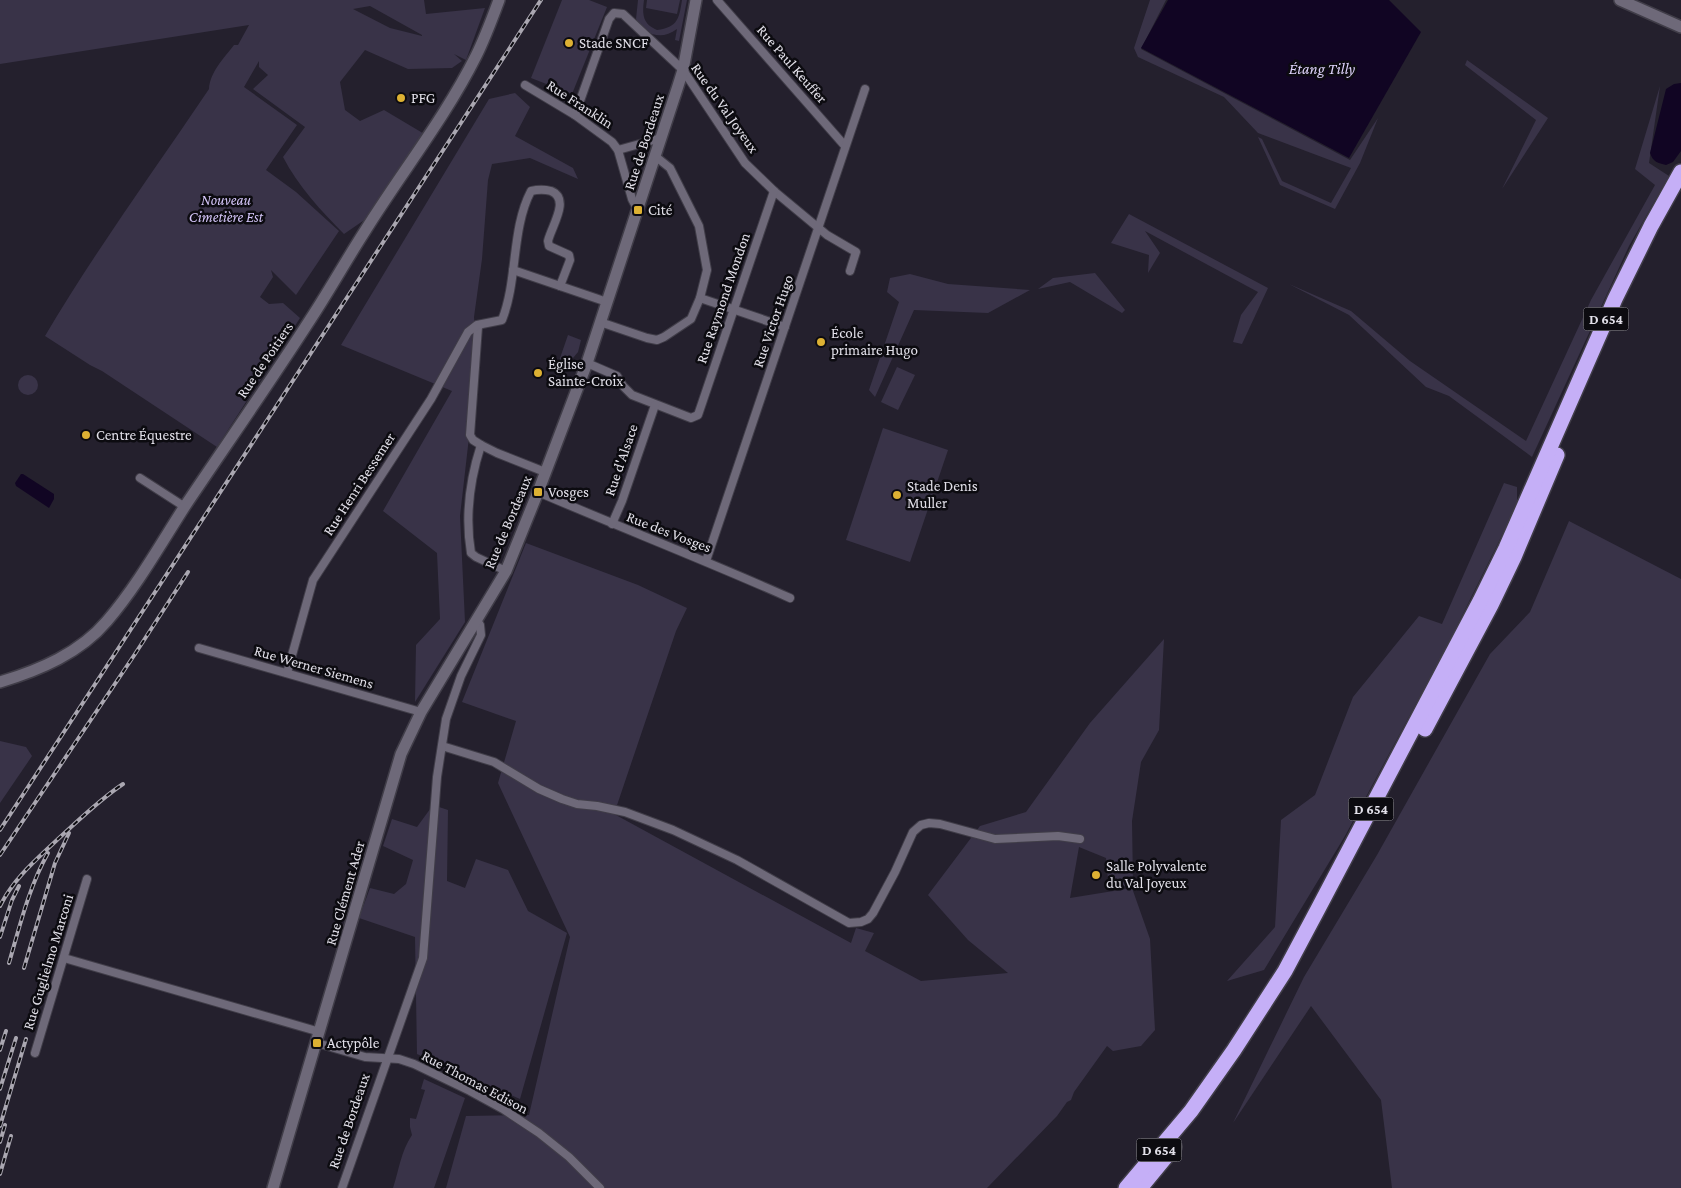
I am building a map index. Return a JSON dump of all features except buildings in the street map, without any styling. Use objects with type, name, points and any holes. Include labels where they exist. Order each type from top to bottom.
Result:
[{"type":"highway","name":"D 654","points":[[1140,1188],[1208,1104],[1267,1019],[1293,976],[1491,605],[1514,557],[1534,497],[1615,299],[1651,226],[1681,172]]},
{"type":"highway","name":"D 654","points":[[1543,475],[1608,331],[1654,236],[1681,187]]},
{"type":"highway","name":"D 654","points":[[1126,1188],[1191,1111],[1234,1050],[1285,971],[1534,497]]},
{"type":"street","name":"Rue de Poitiers","points":[[0,682],[21,676],[52,663],[82,645],[107,622],[151,560],[308,322],[364,231],[447,106],[476,56],[499,0]]},
{"type":"street","name":"Rue de Bordeaux","points":[[342,1188],[423,958],[437,786],[446,719],[452,698],[481,635],[480,625],[476,619],[506,571],[587,363],[683,70],[696,0]]},
{"type":"street","name":"Rue Paul Keuffer","points":[[718,0],[846,146]]},
{"type":"street","points":[[1620,0],[1681,27]]},
{"type":"street","name":"Rue du Val Joyeux","points":[[575,115],[609,19],[614,13],[623,14],[683,70],[745,163],[827,236],[856,252],[850,271]]},
{"type":"street","points":[[1663,20],[1681,32]]},
{"type":"street","name":"Rue Franklin","points":[[525,85],[575,115],[612,142],[618,150]]},
{"type":"street","name":"Rue Victor Hugo","points":[[706,561],[865,89]]},
{"type":"street","points":[[638,210],[632,199],[618,150],[661,138]]},
{"type":"street","points":[[600,322],[657,340],[691,319],[700,298],[707,270],[699,226],[670,168],[655,156]]},
{"type":"street","points":[[545,472],[497,453],[472,440],[470,435],[478,327],[502,320],[522,217],[532,191],[539,189],[556,193],[560,198],[560,207],[548,241],[550,246],[569,255],[570,260],[560,286]]},
{"type":"street","name":"Rue Raymond Mondon","points":[[655,405],[692,418],[698,415],[774,190]]},
{"type":"street","points":[[513,270],[607,302]]},
{"type":"street","points":[[700,298],[785,327]]},
{"type":"street","name":"Rue Henri Bessemer","points":[[287,673],[313,580],[431,399],[468,332],[480,325]]},
{"type":"street","points":[[587,363],[617,376],[632,395],[655,405]]},
{"type":"street","name":"Rue d'Alsace","points":[[612,524],[622,501],[655,405]]},
{"type":"street","points":[[481,444],[472,485],[468,517],[470,553],[506,571]]},
{"type":"street","points":[[140,478],[185,507]]},
{"type":"street","name":"Rue des Vosges","points":[[538,492],[706,561],[790,598]]},
{"type":"street","name":"Rue Clément Ader","points":[[273,1188],[401,754],[421,712],[476,619]]},
{"type":"street","name":"Rue Werner Siemens","points":[[199,648],[421,712]]},
{"type":"street","points":[[442,746],[494,762],[562,799],[577,804],[625,812],[673,830],[738,860],[849,922],[861,922],[868,919],[873,913],[895,872],[913,832],[921,825],[929,823],[940,824],[995,839],[1058,836],[1080,839]]},
{"type":"street","name":"Rue Guglielmo Marconi","points":[[35,1053],[87,879]]},
{"type":"street","name":"Rue Thomas Edison","points":[[64,958],[318,1037],[365,1056],[387,1058],[414,1064],[503,1109],[539,1132],[569,1157],[600,1188]]},
{"type":"green space","name":"Nouveau Cimetière Est","points":[[0,0],[424,0],[426,14],[485,8],[466,60],[454,54],[462,61],[452,68],[408,69],[365,50],[340,82],[345,110],[360,121],[384,110],[426,135],[376,212],[344,234],[311,198],[283,157],[305,127],[253,89],[268,75],[259,67],[259,61],[244,87],[297,125],[266,170],[296,192],[339,231],[296,295],[271,270],[273,277],[260,297],[269,304],[283,303],[300,318],[217,447],[45,336],[104,242],[209,89],[212,77],[218,66],[234,45],[238,45],[249,25],[0,64]],"holes":[[[370,6],[422,35],[390,28],[353,9]]]},
{"type":"green space","name":"Stade SNCF","points":[[562,0],[589,0],[607,7],[572,94],[531,78]]},
{"type":"green space","points":[[638,0],[644,0],[644,18],[652,28],[657,30],[669,27],[676,21],[682,0],[687,0],[679,41],[675,40],[677,29],[665,35],[659,35],[649,32],[640,25],[636,19]]},
{"type":"green space","points":[[647,0],[680,0],[677,14],[646,8]]},
{"type":"green space","points":[[1150,0],[1166,0],[1141,49],[1350,160],[1378,118],[1360,163],[1335,209],[1280,185],[1258,137],[1262,139],[1282,181],[1331,203],[1351,168],[1258,133],[1224,97],[1138,57],[1134,48]]},
{"type":"green space","points":[[1467,60],[1548,118],[1502,189],[1536,120],[1465,65]]},
{"type":"green space","points":[[1660,86],[1649,163],[1669,176],[1629,246],[1532,457],[1449,396],[1426,387],[1349,315],[1289,284],[1351,311],[1410,361],[1526,441],[1591,300],[1655,185],[1635,169]]},
{"type":"green space","points":[[515,93],[530,107],[515,136],[573,168],[578,179],[530,158],[492,164],[488,180],[482,259],[474,317],[472,411],[460,516],[465,622],[415,702],[416,645],[440,619],[437,553],[383,511],[452,391],[341,345],[489,99]]},
{"type":"green space","points":[[1129,214],[1268,288],[1242,344],[1233,342],[1241,315],[1258,292],[1145,231],[1160,253],[1148,273],[1149,255],[1111,243]]},
{"type":"green space","points":[[1095,273],[1125,310],[1122,313],[1070,282],[1038,289],[1053,278]]},
{"type":"green space","points":[[910,274],[948,284],[1030,290],[988,313],[914,310],[875,397],[869,390],[899,302],[887,292],[890,278]]},
{"type":"green space","points":[[568,335],[581,340],[578,352],[568,364],[559,361]]},
{"type":"green space","points":[[897,367],[915,375],[898,410],[881,402]]},
{"type":"green space","points":[[28,375],[35,378],[38,385],[35,392],[28,395],[21,392],[18,385],[21,378]]},
{"type":"green space","name":"Stade Denis Muller","points":[[883,428],[948,450],[910,562],[846,540]]},
{"type":"green space","points":[[1504,483],[1517,487],[1517,505],[1448,644],[1345,836],[1264,970],[1227,981],[1275,927],[1281,820],[1315,795],[1353,697],[1419,616],[1442,624]]},
{"type":"green space","points":[[1569,521],[1681,579],[1681,1188],[1392,1188],[1381,1100],[1311,1006],[1233,1123],[1304,977],[1377,855],[1490,654],[1530,612]]},
{"type":"green space","points":[[526,543],[638,585],[687,608],[676,631],[614,814],[851,943],[856,928],[874,933],[865,951],[921,981],[1008,973],[968,940],[928,895],[980,826],[1026,812],[1090,723],[1164,639],[1159,730],[1141,762],[1132,821],[1133,884],[1109,890],[1106,858],[1079,847],[1070,898],[1132,888],[1150,939],[1155,1030],[1141,1046],[1113,1051],[1107,1046],[1074,1092],[1071,1100],[1067,1102],[1057,1116],[987,1188],[446,1188],[466,1116],[529,1115],[570,937],[498,783],[516,721],[462,702]]},
{"type":"green space","points":[[0,741],[26,747],[32,756],[0,803]]},
{"type":"green space","points":[[433,805],[448,810],[447,881],[465,888],[476,859],[508,870],[528,911],[567,933],[520,1099],[417,1054],[415,937],[359,918],[370,888],[394,894],[406,884],[413,860],[383,846],[392,819],[417,827]]},
{"type":"green space","points":[[424,1079],[465,1098],[434,1188],[393,1188],[403,1154],[412,1135],[410,1118],[416,1119],[425,1090],[421,1089]]},
{"type":"water","name":"Étang Tilly","points":[[1168,0],[1389,0],[1421,32],[1349,158],[1141,48]]},
{"type":"water","points":[[1681,83],[1681,151],[1673,162],[1666,165],[1661,164],[1656,162],[1650,153],[1666,89],[1674,84]]},
{"type":"water","points":[[21,474],[54,494],[54,499],[49,508],[16,486],[15,483]]},
{"type":"railway","points":[[0,830],[541,0]]},
{"type":"railway","points":[[0,855],[188,572]]},
{"type":"railway","points":[[0,906],[12,887],[34,862],[89,810],[123,784]]},
{"type":"railway","points":[[24,968],[55,863],[69,833]]},
{"type":"railway","points":[[9,963],[30,893],[48,853]]},
{"type":"railway","points":[[0,937],[12,900],[19,886]]},
{"type":"railway","points":[[0,1050],[6,1031]]},
{"type":"railway","points":[[0,1089],[16,1038]]},
{"type":"railway","points":[[0,1126],[26,1039]]},
{"type":"railway","points":[[0,1142],[5,1125]]},
{"type":"railway","points":[[0,1174],[11,1136]]},
{"type":"place","name":"Stade SNCF","points":[[569,43]]},
{"type":"place","name":"PFG","points":[[401,98]]},
{"type":"place","name":"Cité","points":[[638,210]]},
{"type":"place","name":"École primaire Hugo","points":[[821,342]]},
{"type":"place","name":"Église Sainte-Croix","points":[[538,373]]},
{"type":"place","name":"Centre Équestre","points":[[86,435]]},
{"type":"place","name":"Vosges","points":[[538,492]]},
{"type":"place","name":"Stade Denis Muller","points":[[897,495]]},
{"type":"place","name":"Salle Polyvalente du Val Joyeux","points":[[1096,875]]},
{"type":"place","name":"Actypôle","points":[[317,1043]]}]
